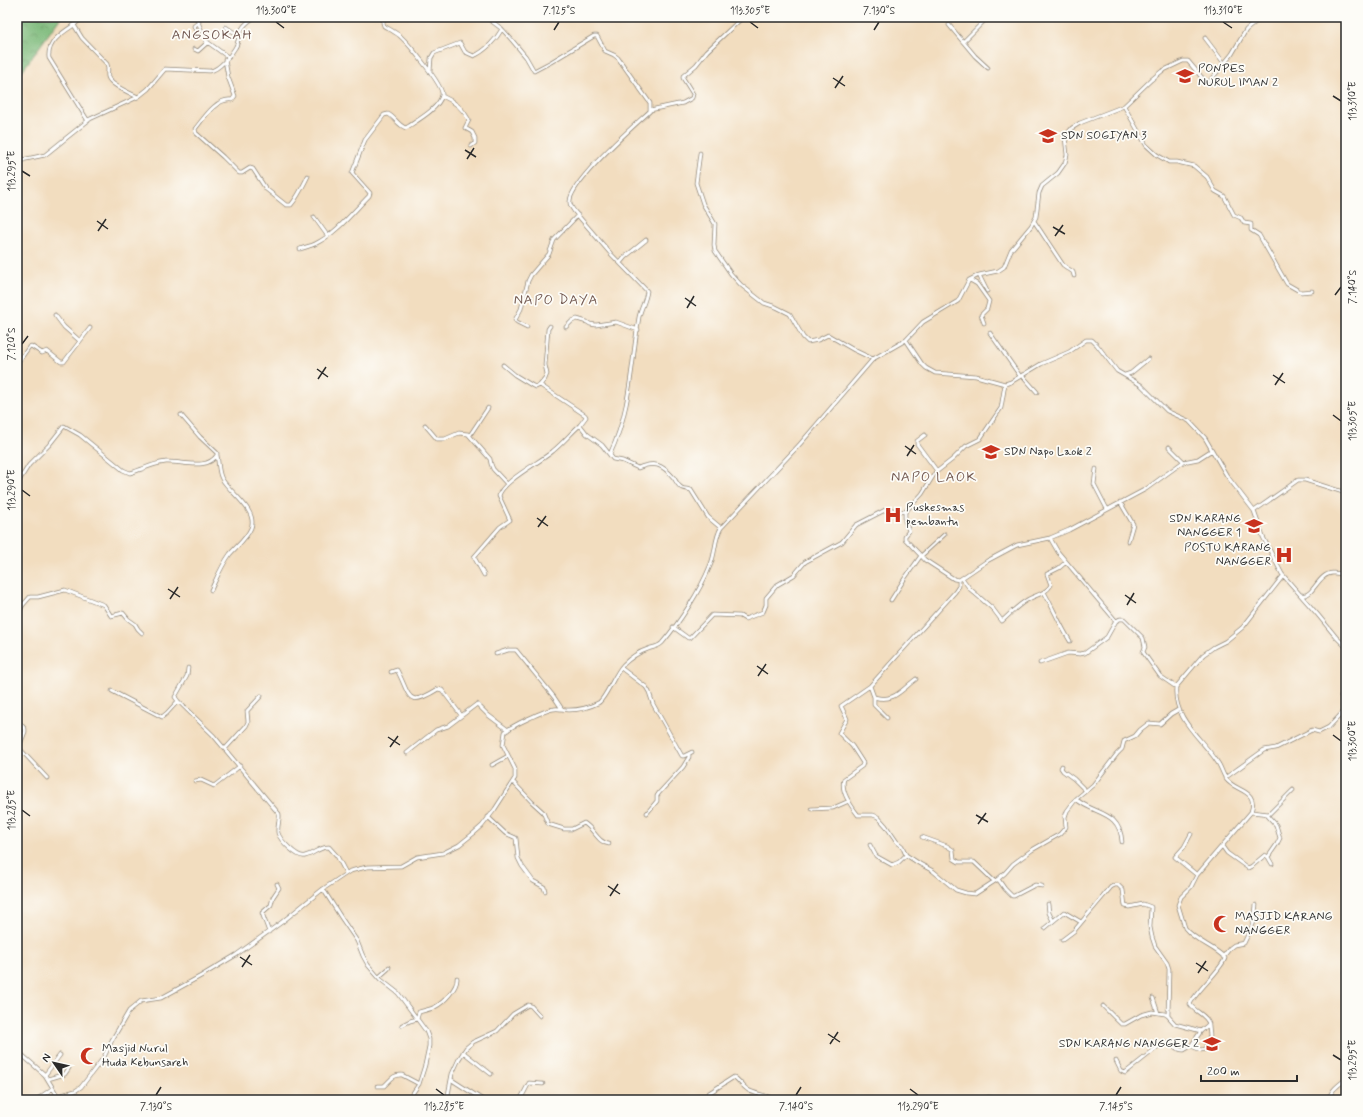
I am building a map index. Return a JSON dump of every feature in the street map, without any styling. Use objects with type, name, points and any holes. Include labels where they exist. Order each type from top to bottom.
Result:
[{"type":"street","points":[[83,17],[64,31],[53,42],[48,53],[49,58],[88,121]]},
{"type":"street","points":[[196,17],[204,37],[208,42],[228,57]]},
{"type":"street","points":[[17,161],[45,155],[88,121],[138,97],[148,89],[165,69],[210,71],[217,69],[236,46],[240,33],[245,25],[255,17]]},
{"type":"street","points":[[300,249],[316,244],[343,224],[369,196],[370,193],[352,174],[365,140],[384,115],[391,115],[401,126],[406,128],[433,109],[442,96],[439,85],[430,72],[400,36],[384,26],[384,17]]},
{"type":"street","points":[[486,17],[502,29],[526,57],[534,71],[594,36],[597,36],[606,51],[618,58],[649,102],[650,110]]},
{"type":"street","points":[[610,454],[623,422],[634,362],[641,308],[647,291],[578,215],[570,203],[571,197],[574,190],[596,161],[650,110],[683,103],[692,98],[693,94],[683,76],[696,65],[707,51],[743,17]]},
{"type":"street","points":[[963,42],[988,17]]},
{"type":"street","points":[[58,1096],[76,1091],[81,1087],[104,1057],[129,1011],[138,1003],[144,1000],[161,998],[236,955],[269,932],[323,889],[346,873],[367,867],[401,866],[417,857],[443,853],[459,845],[482,826],[514,782],[516,772],[503,745],[504,736],[508,730],[547,711],[557,708],[576,709],[600,702],[604,698],[614,677],[630,659],[641,652],[660,645],[686,610],[711,566],[717,538],[721,528],[800,444],[873,359],[906,340],[923,322],[958,301],[964,293],[970,280],[979,275],[998,272],[1003,268],[1012,247],[1034,221],[1037,212],[1040,190],[1045,183],[1061,170],[1067,159],[1065,137],[1070,130],[1080,123],[1124,106],[1157,75],[1167,68],[1183,61],[1188,61],[1206,82],[1212,79],[1232,54],[1246,30],[1258,20],[1267,17]]},
{"type":"street","points":[[197,34],[194,26],[199,22]]},
{"type":"street","points":[[74,25],[82,38],[107,64],[109,69],[108,77],[111,82],[138,97]]},
{"type":"street","points":[[949,25],[988,68]]},
{"type":"street","points":[[226,27],[235,33],[240,33]]},
{"type":"street","points":[[430,72],[434,53],[460,43],[466,52],[474,56],[487,47],[498,36],[502,29]]},
{"type":"street","points":[[1205,38],[1224,63]]},
{"type":"street","points":[[194,50],[198,51],[208,42]]},
{"type":"street","points":[[225,60],[228,77],[235,96],[232,100],[223,100],[207,115],[195,129],[196,133],[223,156],[239,173],[251,168],[254,169],[266,189],[286,205],[293,203],[302,190],[308,176]]},
{"type":"street","points":[[217,69],[220,63]]},
{"type":"street","points":[[442,96],[452,101],[465,112],[469,120],[465,128],[472,132],[476,140],[471,146]]},
{"type":"street","points":[[1124,106],[1146,145],[1168,162],[1192,165],[1207,177],[1214,190],[1224,196],[1234,215],[1241,218],[1244,223],[1251,224],[1251,230],[1258,235],[1286,282],[1299,291],[1312,291]]},
{"type":"street","points":[[700,153],[696,183],[703,204],[715,224],[715,251],[733,277],[762,302],[790,314],[803,338],[808,342],[818,340],[828,335],[873,359]]},
{"type":"street","points":[[17,156],[24,160]]},
{"type":"street","points":[[527,327],[515,320],[521,309],[528,281],[534,270],[549,254],[554,240],[578,215]]},
{"type":"street","points":[[314,217],[327,235]]},
{"type":"street","points":[[1034,221],[1063,265],[1072,272],[1074,276]]},
{"type":"street","points":[[620,263],[646,240]]},
{"type":"street","points":[[979,275],[987,291]]},
{"type":"street","points":[[970,280],[977,284],[989,301],[987,309],[981,315],[984,323]]},
{"type":"street","points":[[55,315],[66,330],[80,341]]},
{"type":"street","points":[[566,326],[577,319],[596,325],[616,322],[638,330]]},
{"type":"street","points":[[503,365],[515,375],[533,386],[536,387],[540,385],[547,374],[545,366],[548,329],[550,326]]},
{"type":"street","points":[[17,364],[31,346],[42,353],[47,351],[63,362],[90,328]]},
{"type":"street","points":[[990,333],[1021,376],[1037,392]]},
{"type":"street","points":[[906,340],[922,364],[935,373],[976,376],[1006,384],[1041,364],[1069,352],[1089,339],[1092,340],[1115,368],[1141,385],[1167,411],[1189,421],[1205,438],[1227,476],[1254,511],[1263,537],[1283,576],[1346,647]]},
{"type":"street","points":[[1125,375],[1131,373],[1148,359]]},
{"type":"street","points":[[1006,384],[1001,408],[980,439],[966,446],[953,460],[937,471],[930,478],[922,494],[905,512],[905,521],[909,531],[905,538],[920,557],[949,577],[960,579],[993,610],[1001,620],[1027,600],[1044,592],[1051,585],[1047,574],[1059,568],[1066,562]]},
{"type":"street","points":[[484,575],[474,557],[500,527],[510,520],[499,494],[507,484],[553,452],[586,417],[540,385]]},
{"type":"street","points":[[470,435],[488,408]]},
{"type":"street","points":[[181,415],[200,437],[214,450],[217,455],[219,471],[222,478],[244,505],[251,517],[252,523],[248,534],[222,565],[212,590]]},
{"type":"street","points":[[425,425],[437,439],[445,439],[459,433],[470,435],[490,459],[493,469],[507,484]]},
{"type":"street","points":[[580,425],[587,434],[602,445],[613,459],[623,461],[638,468],[649,464],[662,468],[670,474],[680,487],[691,490],[708,517],[721,528]]},
{"type":"street","points":[[17,484],[30,465],[64,426],[80,435],[123,470],[130,473],[166,462],[194,464],[207,463],[213,461],[217,455]]},
{"type":"street","points":[[925,435],[917,441],[917,443],[921,451],[937,471]]},
{"type":"street","points":[[1169,447],[1184,462]]},
{"type":"street","points":[[1178,710],[1160,724],[1150,723],[1140,730],[1135,736],[1126,740],[1123,743],[1121,750],[1093,785],[1076,799],[1065,814],[1067,825],[1060,834],[1032,850],[1013,864],[1005,873],[988,887],[975,894],[956,890],[933,870],[906,855],[902,846],[897,842],[882,820],[873,814],[860,816],[851,806],[843,789],[844,779],[862,766],[863,763],[852,746],[839,733],[847,719],[841,706],[870,686],[955,592],[959,586],[960,579],[1012,547],[1032,541],[1050,538],[1069,530],[1146,489],[1184,462],[1198,459],[1212,450]]},
{"type":"street","points":[[1096,469],[1094,484],[1107,509]]},
{"type":"street","points":[[1254,511],[1298,480],[1305,480],[1346,493]]},
{"type":"street","points":[[1120,502],[1133,524],[1128,541]]},
{"type":"street","points":[[673,627],[689,638],[694,635],[712,615],[740,616],[745,620],[763,612],[766,605],[766,598],[777,585],[794,575],[807,560],[842,542],[856,525],[887,509],[905,512]]},
{"type":"street","points":[[891,600],[920,557],[945,534]]},
{"type":"street","points":[[1050,538],[1058,552],[1116,621]]},
{"type":"street","points":[[1300,594],[1305,596],[1308,594],[1322,578],[1328,574],[1334,573],[1346,575]]},
{"type":"street","points":[[1223,957],[1198,940],[1185,928],[1178,905],[1181,897],[1191,887],[1197,875],[1251,812],[1253,804],[1251,797],[1229,783],[1225,778],[1219,763],[1191,729],[1178,710],[1175,696],[1176,687],[1203,655],[1226,641],[1243,627],[1283,576]]},
{"type":"street","points":[[17,615],[30,597],[65,590],[104,605],[110,616],[121,612],[136,624],[138,630],[142,633]]},
{"type":"street","points":[[1044,592],[1070,641]]},
{"type":"street","points":[[17,599],[23,605]]},
{"type":"street","points":[[1040,663],[1068,653],[1085,653],[1107,637],[1116,621],[1122,618],[1142,636],[1145,647],[1143,651],[1160,676],[1176,687]]},
{"type":"street","points":[[496,654],[508,650],[516,650],[562,709]]},
{"type":"street","points":[[188,668],[187,676],[176,697],[178,701],[213,735],[279,814],[278,832],[281,839],[288,847],[302,856],[307,856],[324,847],[329,847],[346,873]]},
{"type":"street","points":[[621,668],[646,687],[653,704],[682,756],[690,753],[682,767],[659,792],[657,801],[647,813]]},
{"type":"street","points":[[391,672],[397,670],[409,695],[414,699],[419,700],[438,689],[442,690],[461,715]]},
{"type":"street","points":[[874,696],[885,699],[893,697],[916,679]]},
{"type":"street","points":[[870,686],[874,696],[874,705],[887,718]]},
{"type":"street","points":[[1346,687],[1341,696],[1346,700]]},
{"type":"street","points":[[112,691],[162,717],[178,701]]},
{"type":"street","points":[[225,749],[246,726],[248,722],[247,711],[261,696]]},
{"type":"street","points":[[407,753],[436,730],[448,726],[476,704],[478,704],[488,715],[508,730]]},
{"type":"street","points":[[1225,778],[1264,750],[1276,748],[1312,730],[1319,732],[1326,729],[1346,709]]},
{"type":"street","points":[[17,720],[25,729],[20,743],[20,749],[47,778]]},
{"type":"street","points":[[492,765],[508,756]]},
{"type":"street","points":[[195,781],[201,780],[214,786],[240,766]]},
{"type":"street","points":[[1062,766],[1061,768],[1063,772],[1074,779],[1086,791]]},
{"type":"street","points":[[514,782],[543,812],[548,824],[564,829],[572,829],[584,823],[592,829],[602,842],[609,844]]},
{"type":"street","points":[[1267,815],[1274,810],[1293,790]]},
{"type":"street","points":[[1076,799],[1083,805],[1099,811],[1113,820],[1121,831],[1122,842]]},
{"type":"street","points":[[811,809],[833,808],[849,801]]},
{"type":"street","points":[[1251,812],[1267,815],[1276,825],[1280,838],[1268,857]]},
{"type":"street","points":[[488,817],[505,833],[516,838],[518,858],[522,866],[533,881],[544,887],[545,891]]},
{"type":"street","points":[[1191,834],[1184,847],[1175,857],[1197,875]]},
{"type":"street","points":[[922,837],[947,846],[953,850],[954,859],[956,861],[974,862],[994,881]]},
{"type":"street","points":[[870,845],[876,856],[892,865],[906,855]]},
{"type":"street","points":[[1222,846],[1227,853],[1248,868],[1265,855],[1268,857]]},
{"type":"street","points":[[1268,857],[1272,864]]},
{"type":"street","points":[[998,879],[1004,889],[1012,896],[1035,884],[1042,886]]},
{"type":"street","points":[[269,932],[262,913],[271,905],[273,897],[279,888],[277,884]]},
{"type":"street","points":[[1062,940],[1072,934],[1111,887],[1115,885],[1118,885],[1123,890],[1126,906],[1129,907],[1143,904],[1151,907],[1150,927],[1152,937],[1155,946],[1168,963],[1169,968],[1168,1016]]},
{"type":"street","points":[[323,889],[357,941],[368,964],[379,977],[398,993],[426,1031],[429,1039],[429,1046],[420,1084],[408,1100]]},
{"type":"street","points":[[1048,904],[1049,913],[1053,921]]},
{"type":"street","points":[[1191,1046],[1201,1050],[1204,1049],[1210,1036],[1209,1024],[1206,1019],[1190,1004],[1199,989],[1224,961],[1223,957],[1230,948],[1244,942],[1254,922],[1256,905]]},
{"type":"street","points":[[1045,928],[1066,912],[1081,922]]},
{"type":"street","points":[[379,977],[389,967]]},
{"type":"street","points":[[1346,970],[1344,996],[1346,1003]]},
{"type":"street","points":[[417,1019],[419,1012],[435,1007],[452,992],[458,981],[457,978]]},
{"type":"street","points":[[1153,998],[1158,1013]]},
{"type":"street","points":[[447,1100],[452,1074],[463,1052],[473,1042],[497,1031],[513,1014],[528,1005],[531,1006],[540,1016]]},
{"type":"street","points":[[1102,1006],[1121,1024],[1149,1013],[1158,1013],[1165,1014],[1175,1024],[1201,1031]]},
{"type":"street","points":[[402,1025],[417,1019]]},
{"type":"street","points":[[1116,1061],[1121,1071],[1125,1073],[1164,1042],[1167,1042],[1182,1051],[1191,1046],[1201,1031],[1209,1024]]},
{"type":"street","points":[[17,1048],[48,1079],[60,1100]]},
{"type":"street","points":[[463,1052],[491,1074]]},
{"type":"street","points":[[44,1075],[60,1055]]},
{"type":"street","points":[[48,1079],[65,1074],[69,1068]]},
{"type":"street","points":[[377,1086],[384,1086],[399,1074],[420,1084]]},
{"type":"street","points":[[702,1100],[709,1093],[734,1077],[748,1090],[761,1096],[771,1097],[774,1100]]},
{"type":"street","points":[[1329,1100],[1330,1094],[1334,1089],[1346,1079]]},
{"type":"street","points":[[452,1080],[482,1100]]},
{"type":"street","points":[[520,1100],[529,1083],[543,1084]]},
{"type":"street","points":[[36,1100],[53,1088]]},
{"type":"street","points":[[984,1100],[989,1097],[996,1100]]},
{"type":"green space","points":[[17,17],[61,17],[22,71],[17,67]]},
{"type":"place","name":"PONPES NURUL IMAN 2","points":[[1185,76]]},
{"type":"place","name":"SDN SOGIYAN 3","points":[[1048,136]]},
{"type":"place","name":"SDN Napo Laok 2","points":[[991,452]]},
{"type":"place","name":"Puskesmas pembantu","points":[[893,515]]},
{"type":"place","name":"SDN KARANG NANGGER 1","points":[[1254,526]]},
{"type":"place","name":"POSTU KARANG NANGGER","points":[[1284,555]]},
{"type":"place","name":"MASJID KARANG NANGGER","points":[[1222,924]]},
{"type":"place","name":"SDN KARANG NANGGER 2","points":[[1212,1044]]},
{"type":"place","name":"Masjid Nurul Huda Kebunsareh","points":[[89,1056]]},
{"type":"district","name":"ANGSOKAH","points":[[212,35]]},
{"type":"district","name":"NAPO DAYA","points":[[556,300]]},
{"type":"district","name":"NAPO LAOK","points":[[934,477]]}]
